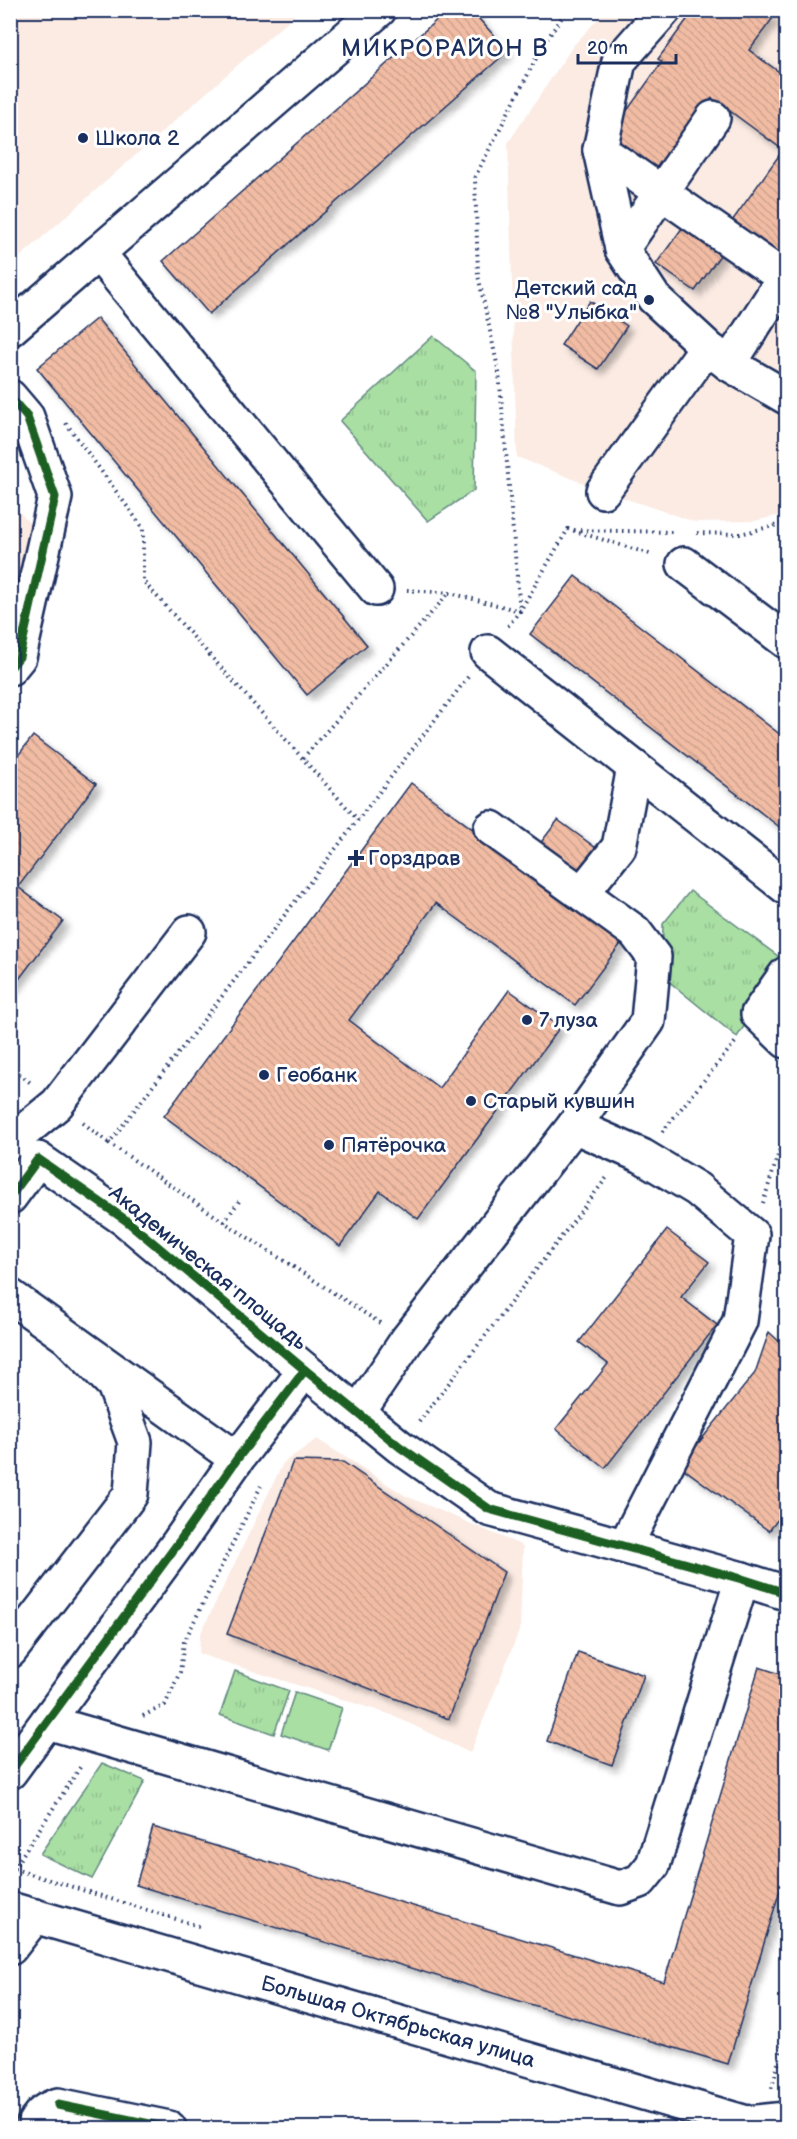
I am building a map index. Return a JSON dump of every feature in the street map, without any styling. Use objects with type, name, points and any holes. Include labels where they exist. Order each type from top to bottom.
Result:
[{"type":"street","points":[[10,329],[379,10]]},
{"type":"street","points":[[664,10],[619,61],[600,150],[622,249],[654,298],[718,355],[786,397]]},
{"type":"street","points":[[622,249],[660,191],[713,118]]},
{"type":"street","points":[[600,150],[786,278],[603,491]]},
{"type":"street","points":[[98,253],[376,589]]},
{"type":"street","points":[[10,397],[27,417],[55,497],[19,657],[10,668]]},
{"type":"street","points":[[684,564],[786,641]]},
{"type":"street","points":[[488,652],[786,887]]},
{"type":"street","points":[[582,893],[619,847],[634,767]]},
{"type":"street","points":[[358,1413],[407,1340],[574,1126],[648,1022],[654,957],[635,932],[491,828]]},
{"type":"street","points":[[10,1197],[20,1147],[57,1104],[189,932]]},
{"type":"street","points":[[786,974],[758,1014],[786,1041]]},
{"type":"street","points":[[574,1126],[642,1156],[697,1189],[752,1235],[740,1322],[625,1546]]},
{"type":"street","name":"Академическая площадь","points":[[20,1147],[128,1221],[400,1447],[489,1509],[786,1593]]},
{"type":"street","points":[[10,1296],[237,1459]]},
{"type":"street","points":[[10,1651],[131,1494],[135,1442],[114,1385],[70,1340]]},
{"type":"street","points":[[10,1772],[237,1459],[305,1370]]},
{"type":"street","points":[[47,1722],[620,1888],[640,1881],[653,1865],[742,1579]]},
{"type":"street","points":[[10,1948],[23,1912]]},
{"type":"street","name":"Большая Октябрьская улица","points":[[23,1912],[747,2123],[786,2119]]},
{"type":"street","points":[[33,2128],[45,2109],[58,2105],[169,2128]]},
{"type":"path","points":[[519,611],[499,373],[478,274],[475,177],[543,45],[567,10]]},
{"type":"path","points":[[59,414],[143,528],[143,581],[358,820]]},
{"type":"path","points":[[407,1340],[224,1222],[109,1143],[519,611],[568,530],[684,564]]},
{"type":"path","points":[[376,589],[450,593],[519,611]]},
{"type":"path","points":[[303,758],[450,593]]},
{"type":"path","points":[[400,1447],[607,1176],[642,1156],[758,1014]]},
{"type":"path","points":[[752,1235],[786,1130]]},
{"type":"path","points":[[224,1222],[240,1200]]},
{"type":"path","points":[[10,1874],[101,1736],[165,1705],[180,1672],[184,1642],[261,1486]]},
{"type":"shaded area","name":"Школа 2","points":[[11,10],[299,10],[299,11],[11,265]]},
{"type":"shaded area","name":"Детский сад №8 \"Улыбка\"","points":[[605,11],[786,11],[786,514],[754,521],[695,522],[603,491],[517,457],[508,143],[573,46]]},
{"type":"shaded area","points":[[11,502],[30,524],[11,635]]},
{"type":"shaded area","points":[[317,1439],[406,1496],[523,1546],[520,1629],[470,1753],[392,1715],[199,1654],[200,1635],[283,1463]]},
{"type":"green space","points":[[433,336],[476,371],[474,490],[428,521],[340,421]]},
{"type":"green space","points":[[690,891],[786,962],[737,1037],[662,976],[663,924]]},
{"type":"green space","points":[[235,1671],[289,1691],[274,1734],[220,1715]]},
{"type":"green space","points":[[295,1692],[342,1708],[328,1750],[281,1734]]},
{"type":"green space","points":[[102,1763],[145,1781],[92,1879],[40,1854]]},
{"type":"building","points":[[448,10],[471,10],[508,51],[209,314],[163,261]]},
{"type":"building","points":[[694,10],[700,13],[702,10],[763,10],[773,18],[749,50],[786,77],[786,251],[777,264],[727,228],[783,150],[712,98],[657,174],[608,137],[662,62],[658,59]]},
{"type":"building","points":[[685,224],[723,251],[695,291],[656,264]]},
{"type":"building","points":[[590,301],[627,326],[598,369],[561,345]]},
{"type":"building","points":[[97,318],[367,645],[307,695],[37,368]]},
{"type":"building","points":[[575,576],[786,739],[786,832],[530,634]]},
{"type":"building","points":[[33,736],[96,784],[18,887],[63,921],[10,991],[10,766]]},
{"type":"building","points":[[411,783],[623,941],[575,1005],[436,903],[349,1020],[439,1088],[509,990],[560,1027],[418,1219],[380,1191],[340,1246],[164,1116]]},
{"type":"building","points":[[558,820],[600,851],[574,886],[532,854]]},
{"type":"building","points":[[667,1230],[709,1262],[681,1297],[717,1325],[605,1468],[556,1429],[608,1364],[579,1342]]},
{"type":"building","points":[[769,1332],[786,1348],[786,1509],[769,1531],[680,1466],[755,1373]]},
{"type":"building","points":[[293,1461],[343,1462],[504,1572],[449,1719],[227,1634]]},
{"type":"building","points":[[578,1652],[644,1675],[612,1765],[547,1741]]},
{"type":"building","points":[[759,1667],[786,1676],[786,1870],[728,2064],[136,1885],[153,1827],[664,1982]]},
{"type":"cycle path","points":[[10,397],[27,417],[55,497],[19,657],[10,668]]},
{"type":"cycle path","points":[[10,1197],[38,1159],[127,1221],[400,1447],[489,1509],[786,1593]]},
{"type":"cycle path","points":[[10,1772],[237,1459],[305,1370]]},
{"type":"cycle path","points":[[58,2105],[169,2128]]},
{"type":"place","name":"Школа 2","points":[[83,138]]},
{"type":"place","name":"Детский сад №8 \"Улыбка\"","points":[[649,300]]},
{"type":"place","name":"Горздрав","points":[[356,858]]},
{"type":"place","name":"7 луза","points":[[527,1020]]},
{"type":"place","name":"Геобанк","points":[[264,1075]]},
{"type":"place","name":"Старый кувшин","points":[[471,1101]]},
{"type":"place","name":"Пятёрочка","points":[[329,1145]]},
{"type":"district","name":"МИКРОРАЙОН В","points":[[445,48]]}]
